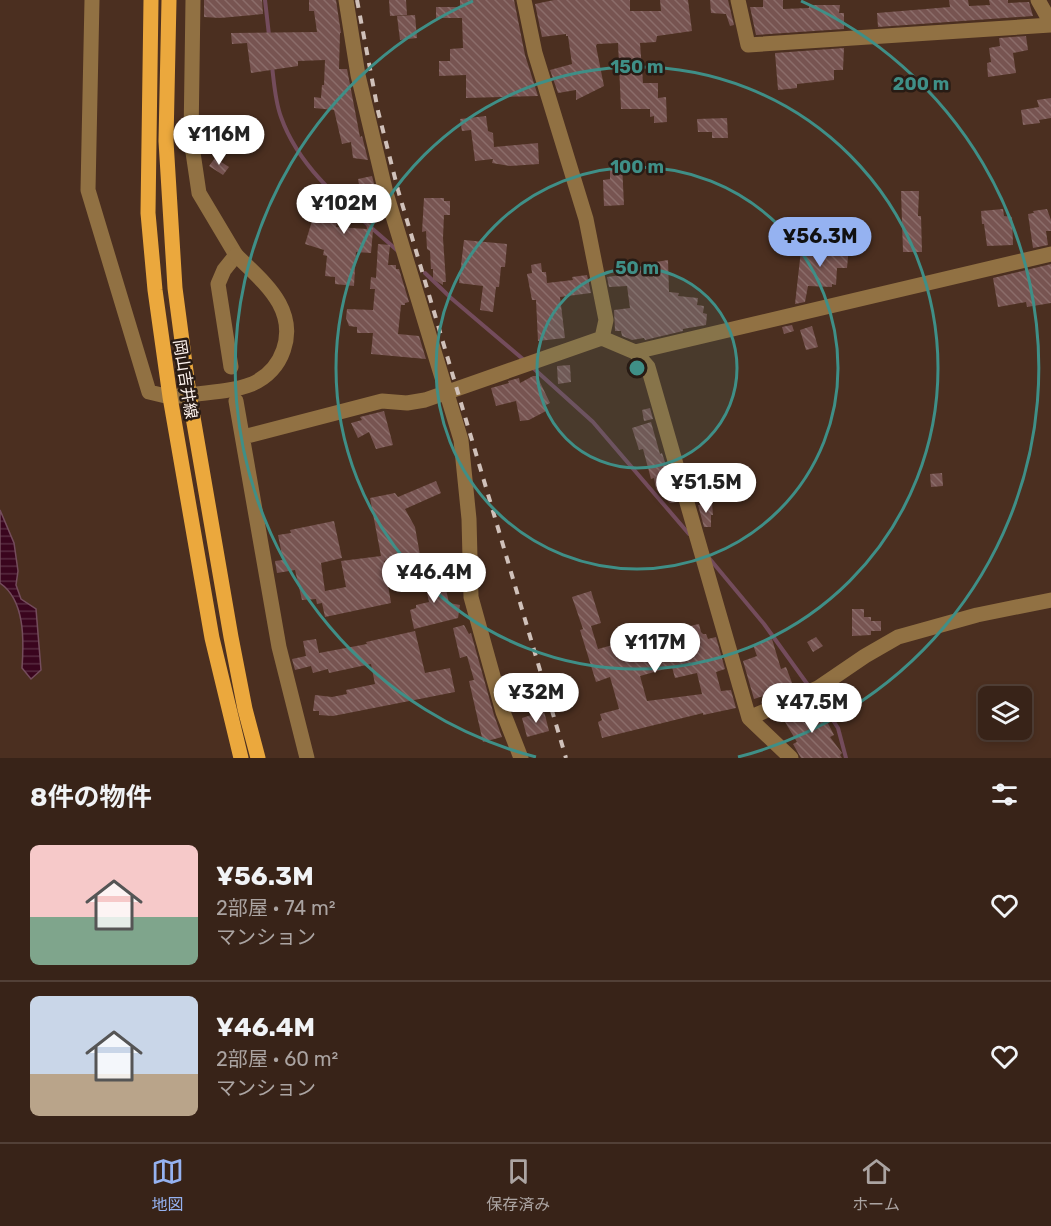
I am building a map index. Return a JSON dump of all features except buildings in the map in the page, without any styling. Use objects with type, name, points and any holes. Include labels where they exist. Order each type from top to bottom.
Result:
[{"type":"main road","name":"岡山吉井線","points":[[151,0],[148,213],[155,290],[170,397],[212,638],[241,758]]},
{"type":"main road","name":"岡山吉井線","points":[[169,0],[166,141],[175,288],[189,394],[233,647],[245,709],[258,758]]},
{"type":"street","points":[[92,0],[88,190],[149,393],[170,397],[240,388],[252,384],[272,371],[281,359],[285,345],[286,325],[280,305],[263,282],[236,255],[199,193],[191,140],[193,0]]},
{"type":"street","points":[[346,0],[358,75],[386,193],[461,440],[469,519],[471,597],[503,712],[521,758]]},
{"type":"street","points":[[524,0],[535,53],[586,219],[606,320],[602,338]]},
{"type":"street","points":[[738,0],[748,45],[1051,24],[1038,0]]},
{"type":"street","points":[[635,352],[1051,254]]},
{"type":"street","points":[[231,367],[218,284],[224,270],[236,255]]},
{"type":"street","points":[[243,437],[382,401],[407,403],[425,400],[602,338],[635,352],[648,367],[749,718],[791,758]]},
{"type":"street","points":[[236,401],[279,647],[307,758]]},
{"type":"street","points":[[749,718],[818,688],[898,637],[977,615],[1051,600]]},
{"type":"shaded area","points":[[0,510],[14,543],[18,571],[16,585],[21,599],[36,609],[41,670],[31,679],[22,668],[23,633],[18,610],[8,590],[0,583]]},
{"type":"waterway","points":[[265,0],[269,35]]},
{"type":"waterway","points":[[272,66],[279,111],[290,138],[302,157],[331,191],[399,252]]},
{"type":"waterway","points":[[425,273],[524,360]]},
{"type":"waterway","points":[[532,367],[593,422],[689,534]]},
{"type":"waterway","points":[[709,558],[764,624],[808,685]]},
{"type":"waterway","points":[[817,696],[838,728],[846,758]]},
{"type":"railway","points":[[357,0],[378,111],[398,190],[566,758]]}]
